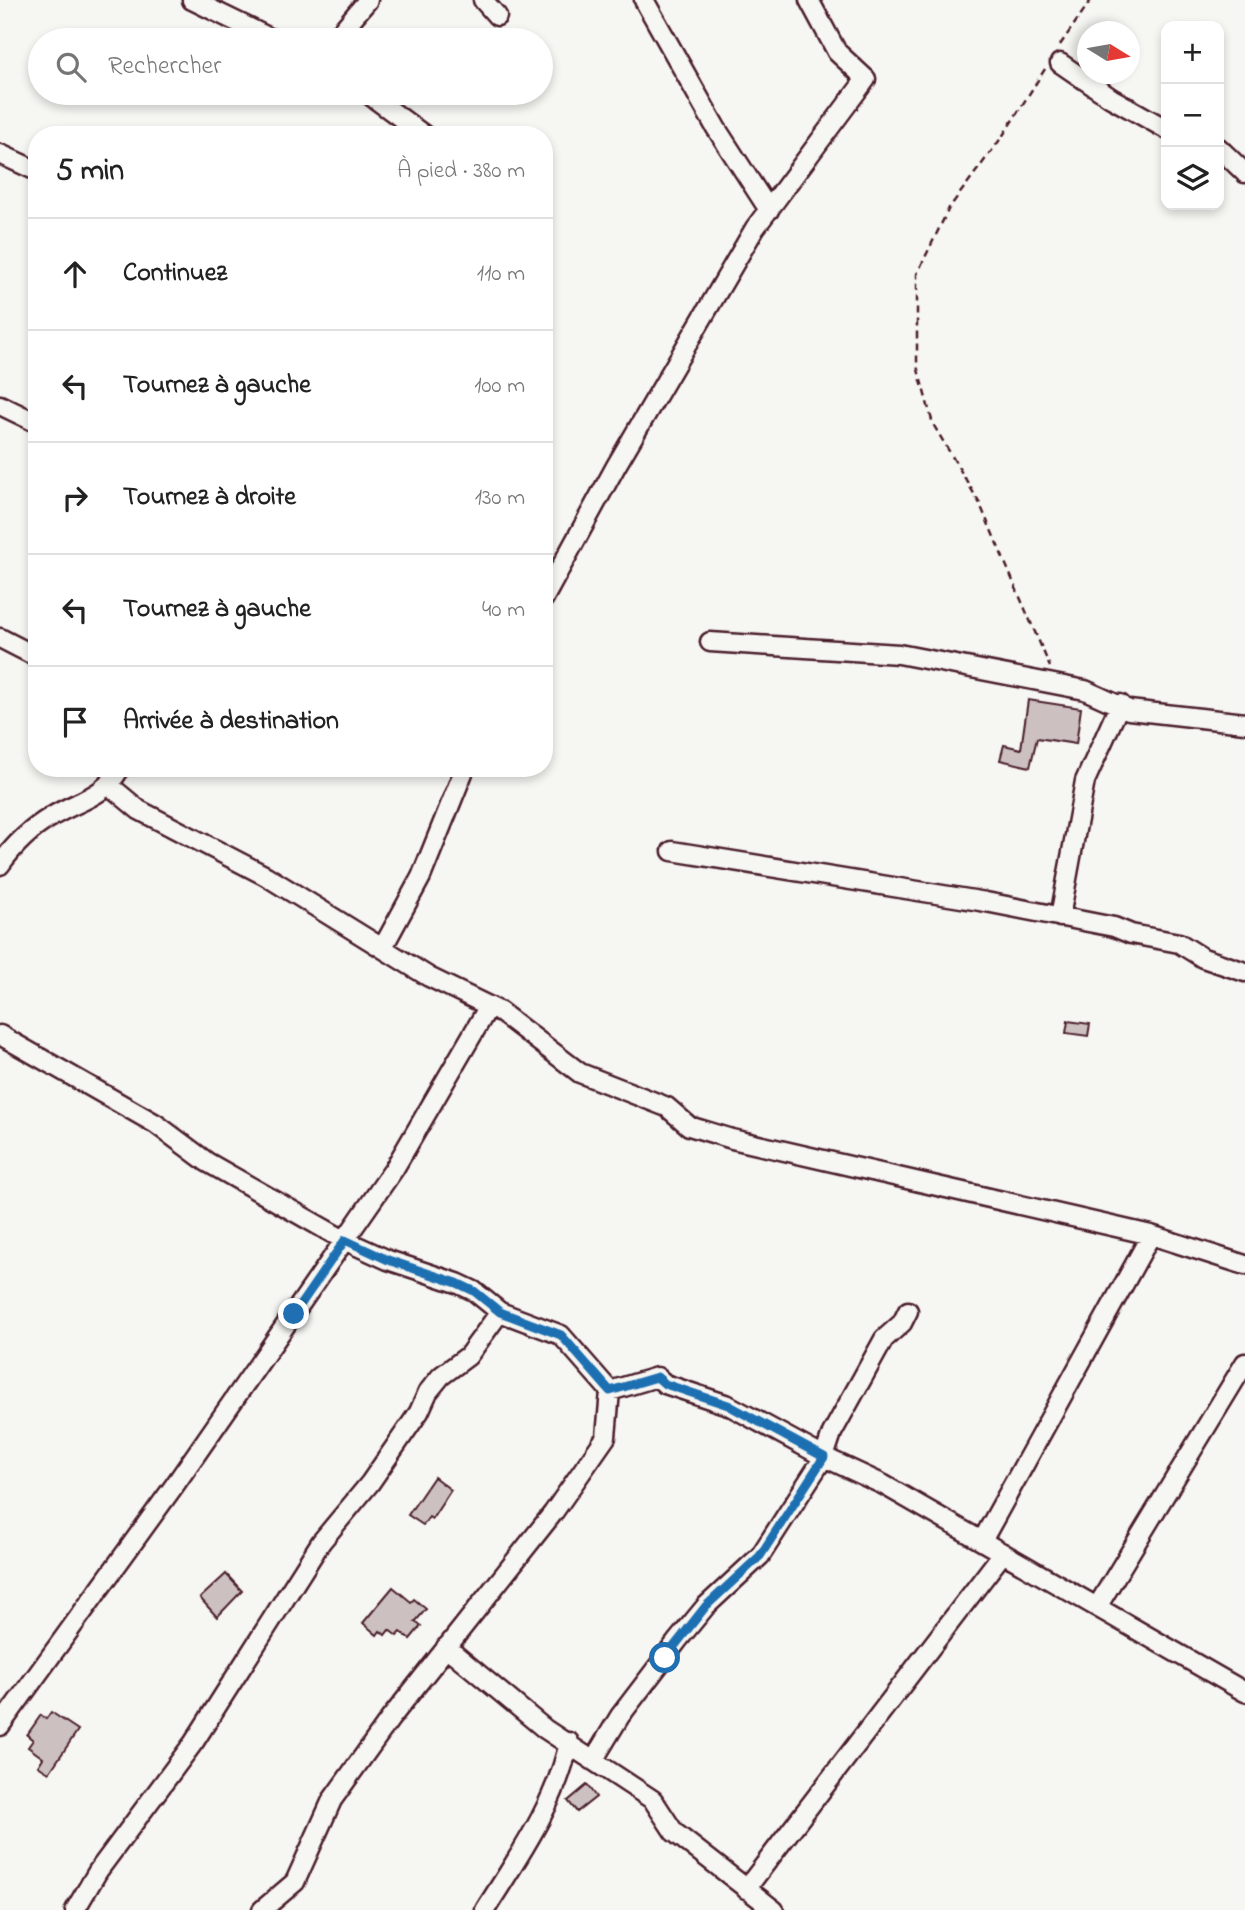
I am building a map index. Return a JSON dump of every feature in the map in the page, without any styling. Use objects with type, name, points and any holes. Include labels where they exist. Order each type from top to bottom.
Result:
[{"type":"street","points":[[192,0],[249,28]]},
{"type":"street","points":[[344,28],[368,0]]},
{"type":"street","points":[[483,0],[497,16]]},
{"type":"street","points":[[643,0],[716,128],[769,210]]},
{"type":"street","points":[[553,582],[699,322],[769,210],[866,79],[837,52],[809,0]]},
{"type":"street","points":[[1053,61],[1161,126]]},
{"type":"street","points":[[384,105],[414,126]]},
{"type":"street","points":[[1224,153],[1245,173]]},
{"type":"street","points":[[0,154],[28,167]]},
{"type":"street","points":[[0,405],[28,419]]},
{"type":"street","points":[[0,638],[28,652]]},
{"type":"street","points":[[710,642],[899,654],[1085,690],[1121,704],[1129,710],[1148,714],[1164,712],[1245,723]]},
{"type":"street","points":[[1060,917],[1085,781],[1121,704]]},
{"type":"street","points":[[0,865],[17,841],[39,825],[110,786],[115,777]]},
{"type":"street","points":[[383,947],[421,877],[461,777]]},
{"type":"street","points":[[110,786],[139,810],[266,876],[429,977],[489,1006],[580,1073],[667,1107],[689,1126],[705,1132],[1151,1235],[1245,1265]]},
{"type":"street","points":[[672,850],[1060,917],[1179,943],[1203,958],[1245,972]]},
{"type":"street","points":[[0,1726],[174,1486],[394,1169],[489,1006]]},
{"type":"street","points":[[0,1035],[156,1124],[207,1162],[345,1240],[388,1260],[474,1291],[500,1312],[561,1335],[610,1391],[606,1437],[553,1513],[446,1647],[332,1800],[295,1882],[262,1910]]},
{"type":"street","points":[[982,1541],[1151,1235]]},
{"type":"street","points":[[594,1759],[620,1716],[678,1640],[706,1606],[760,1556],[824,1457],[832,1433],[884,1339],[902,1323],[908,1311]]},
{"type":"street","points":[[75,1910],[99,1871],[194,1742],[321,1542],[370,1483],[419,1412],[428,1392],[442,1376],[468,1356],[500,1312]]},
{"type":"street","points":[[1097,1607],[1245,1363]]},
{"type":"street","points":[[610,1391],[657,1377],[665,1384],[728,1405],[824,1457],[884,1485],[1245,1692]]},
{"type":"street","points":[[746,1889],[1003,1553]]},
{"type":"street","points":[[446,1647],[545,1729],[569,1742],[653,1800],[674,1832],[774,1910]]},
{"type":"street","points":[[485,1910],[548,1804],[565,1763],[569,1742]]},
{"type":"path","points":[[1051,671],[1029,613],[979,502],[933,424],[917,366],[917,274],[949,208],[1002,137],[1091,0]]},
{"type":"building","points":[[1028,700],[1081,708],[1076,744],[1037,738],[1030,767],[1000,760],[1004,745],[1021,749]]},
{"type":"building","points":[[1068,1021],[1090,1024],[1088,1036],[1066,1033]]},
{"type":"building","points":[[434,1477],[451,1490],[432,1519],[429,1517],[423,1525],[408,1515]]},
{"type":"building","points":[[226,1574],[242,1591],[217,1617],[200,1598]]},
{"type":"building","points":[[393,1587],[411,1602],[414,1599],[426,1609],[415,1622],[421,1626],[410,1639],[401,1632],[397,1636],[389,1630],[385,1635],[380,1631],[377,1635],[363,1623]]},
{"type":"building","points":[[51,1712],[78,1730],[49,1773],[38,1766],[43,1758],[28,1747],[33,1740],[27,1735],[41,1715],[46,1719]]},
{"type":"building","points":[[587,1785],[596,1797],[577,1812],[568,1801]]},
{"type":"route","points":[[294,1314],[345,1240],[388,1260],[457,1283],[474,1291],[500,1312],[561,1335],[610,1391],[657,1377],[665,1384],[728,1405],[824,1457],[760,1556],[706,1606],[665,1658]]}]
